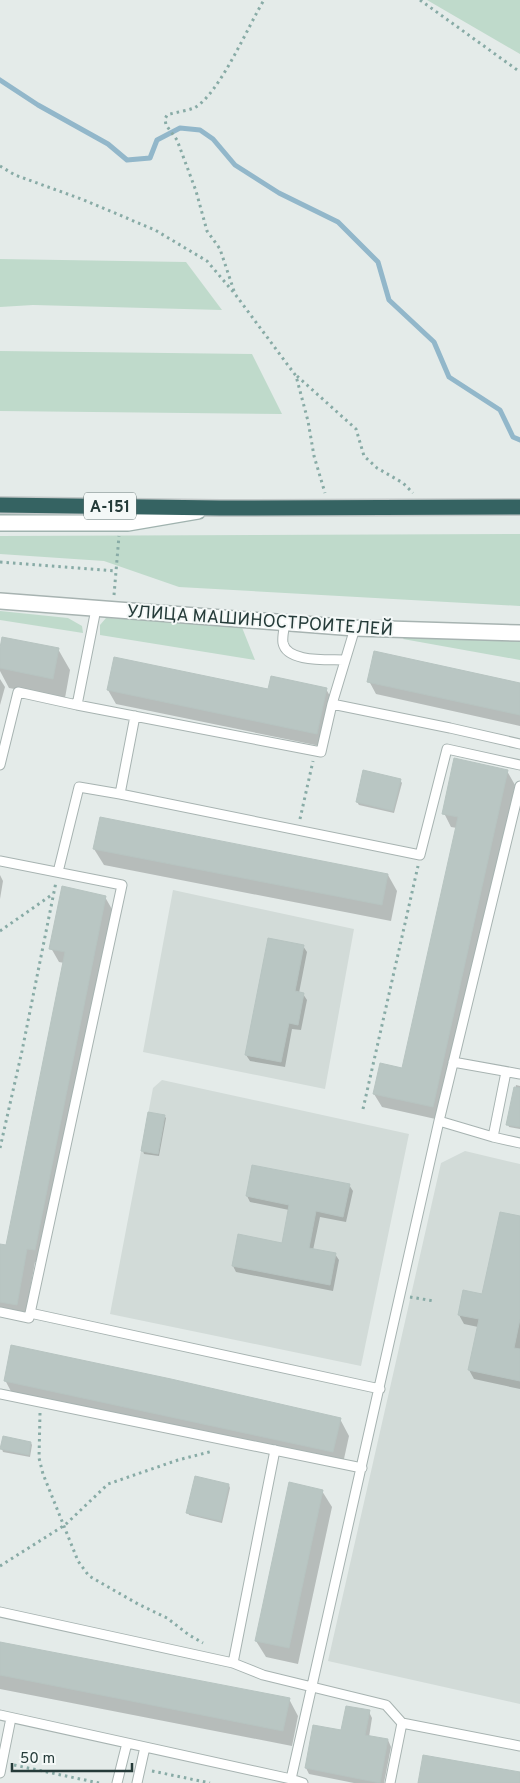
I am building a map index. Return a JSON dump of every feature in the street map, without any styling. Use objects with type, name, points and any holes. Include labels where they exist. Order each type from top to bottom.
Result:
[{"type":"highway","name":"А-151","points":[[0,505],[220,508],[520,507]]},
{"type":"street","points":[[0,523],[128,523],[220,508]]},
{"type":"street","name":"УЛИЦА МАШИНОСТРОИТЕЛЕЙ","points":[[0,601],[355,628],[520,633]]},
{"type":"lane","points":[[77,705],[96,609]]},
{"type":"lane","points":[[285,623],[283,641],[285,649],[293,656],[345,660]]},
{"type":"lane","points":[[0,764],[18,692],[321,752],[332,704],[355,628]]},
{"type":"lane","points":[[332,704],[520,744]]},
{"type":"lane","points":[[120,794],[135,716]]},
{"type":"lane","points":[[58,872],[79,787],[420,855],[447,749],[520,765]]},
{"type":"lane","points":[[292,1779],[439,1121],[520,786]]},
{"type":"lane","points":[[0,861],[122,885],[29,1318],[0,1312]]},
{"type":"lane","points":[[453,1062],[520,1074]]},
{"type":"lane","points":[[493,1137],[506,1072]]},
{"type":"lane","points":[[439,1121],[520,1143]]},
{"type":"lane","points":[[30,1313],[380,1389]]},
{"type":"lane","points":[[0,1394],[362,1468]]},
{"type":"lane","points":[[233,1663],[275,1450]]},
{"type":"lane","points":[[0,1612],[233,1663],[263,1675],[386,1705],[402,1723],[520,1746]]},
{"type":"lane","points":[[0,1715],[303,1783]]},
{"type":"lane","points":[[0,1773],[11,1718]]},
{"type":"lane","points":[[390,1783],[402,1723]]},
{"type":"lane","points":[[117,1783],[127,1743]]},
{"type":"lane","points":[[137,1783],[145,1747]]},
{"type":"path","points":[[235,294],[220,249],[207,231],[196,191],[177,140],[166,125],[165,119],[167,115],[193,108],[206,99],[227,67],[264,0]]},
{"type":"path","points":[[420,0],[520,72]]},
{"type":"path","points":[[0,166],[15,175],[84,200],[155,230],[207,261],[235,294],[296,376],[356,429],[364,456],[377,468],[403,483],[428,507]]},
{"type":"path","points":[[296,376],[308,421],[314,456],[329,507]]},
{"type":"path","points":[[112,610],[119,536]]},
{"type":"path","points":[[0,562],[116,571]]},
{"type":"path","points":[[297,830],[315,751]]},
{"type":"path","points":[[363,1109],[420,855]]},
{"type":"path","points":[[0,1148],[22,1051],[58,872]]},
{"type":"path","points":[[0,931],[54,893]]},
{"type":"path","points":[[407,1297],[434,1301]]},
{"type":"path","points":[[41,1403],[38,1432],[39,1458],[43,1474],[78,1561],[89,1576],[167,1618],[188,1635],[205,1644]]},
{"type":"path","points":[[0,1566],[65,1525],[108,1484],[214,1450]]},
{"type":"path","points":[[2,1762],[99,1783]]},
{"type":"path","points":[[140,1769],[210,1783]]},
{"type":"shaded area","points":[[173,890],[354,929],[325,1089],[143,1052]]},
{"type":"shaded area","points":[[162,1080],[409,1134],[361,1366],[110,1314],[153,1088]]},
{"type":"shaded area","points":[[465,1151],[520,1164],[520,1704],[328,1661],[441,1163]]},
{"type":"green space","points":[[427,0],[520,0],[520,54]]},
{"type":"green space","points":[[0,259],[186,262],[222,310],[33,305],[0,307]]},
{"type":"green space","points":[[0,351],[252,354],[282,414],[0,411]]},
{"type":"green space","points":[[520,534],[520,606],[179,587],[104,561],[0,554],[0,536]]},
{"type":"green space","points":[[0,611],[68,618],[82,626],[83,633],[0,620]]},
{"type":"green space","points":[[106,618],[241,625],[255,660],[100,635],[100,625]]},
{"type":"green space","points":[[407,634],[494,638],[520,642],[520,660],[403,639]]},
{"type":"building","points":[[2,637],[59,648],[53,679],[0,668]]},
{"type":"building","points":[[374,651],[520,683],[520,715],[367,682]]},
{"type":"building","points":[[114,657],[268,689],[271,676],[327,688],[317,734],[107,690]]},
{"type":"building","points":[[454,758],[508,770],[433,1107],[373,1094],[380,1063],[402,1068],[458,817],[442,814]]},
{"type":"building","points":[[363,770],[401,779],[393,811],[356,802]]},
{"type":"building","points":[[100,817],[388,874],[382,905],[93,849]]},
{"type":"building","points":[[62,886],[106,896],[35,1250],[27,1249],[17,1305],[0,1302],[0,1244],[6,1245],[65,952],[49,949]]},
{"type":"building","points":[[268,938],[304,945],[295,991],[304,993],[298,1025],[289,1023],[281,1062],[245,1055]]},
{"type":"building","points":[[514,1087],[520,1088],[520,1127],[506,1125]]},
{"type":"building","points":[[148,1112],[165,1115],[158,1154],[141,1151]]},
{"type":"building","points":[[252,1165],[350,1184],[343,1217],[316,1211],[309,1248],[336,1253],[330,1285],[232,1266],[238,1234],[282,1243],[289,1205],[246,1196]]},
{"type":"building","points":[[500,1212],[520,1216],[520,1319],[514,1348],[520,1349],[520,1381],[468,1370],[479,1319],[458,1315],[463,1290],[482,1294]]},
{"type":"building","points":[[11,1345],[341,1418],[333,1452],[4,1381]]},
{"type":"building","points":[[3,1436],[31,1442],[29,1455],[0,1449]]},
{"type":"building","points":[[195,1476],[229,1484],[221,1521],[186,1513]]},
{"type":"building","points":[[289,1482],[323,1490],[289,1648],[255,1641]]},
{"type":"building","points":[[0,1642],[290,1698],[283,1731],[0,1675]]},
{"type":"building","points":[[346,1706],[370,1710],[365,1735],[388,1739],[380,1783],[305,1768],[313,1725],[341,1730]]},
{"type":"building","points":[[423,1755],[520,1772],[520,1783],[418,1783]]},
{"type":"waterway","points":[[0,80],[38,105],[108,144],[127,160],[150,158],[157,140],[180,128],[200,130],[213,139],[235,165],[279,193],[338,222],[378,262],[389,300],[434,342],[449,377],[500,410],[513,437],[520,440]]}]
